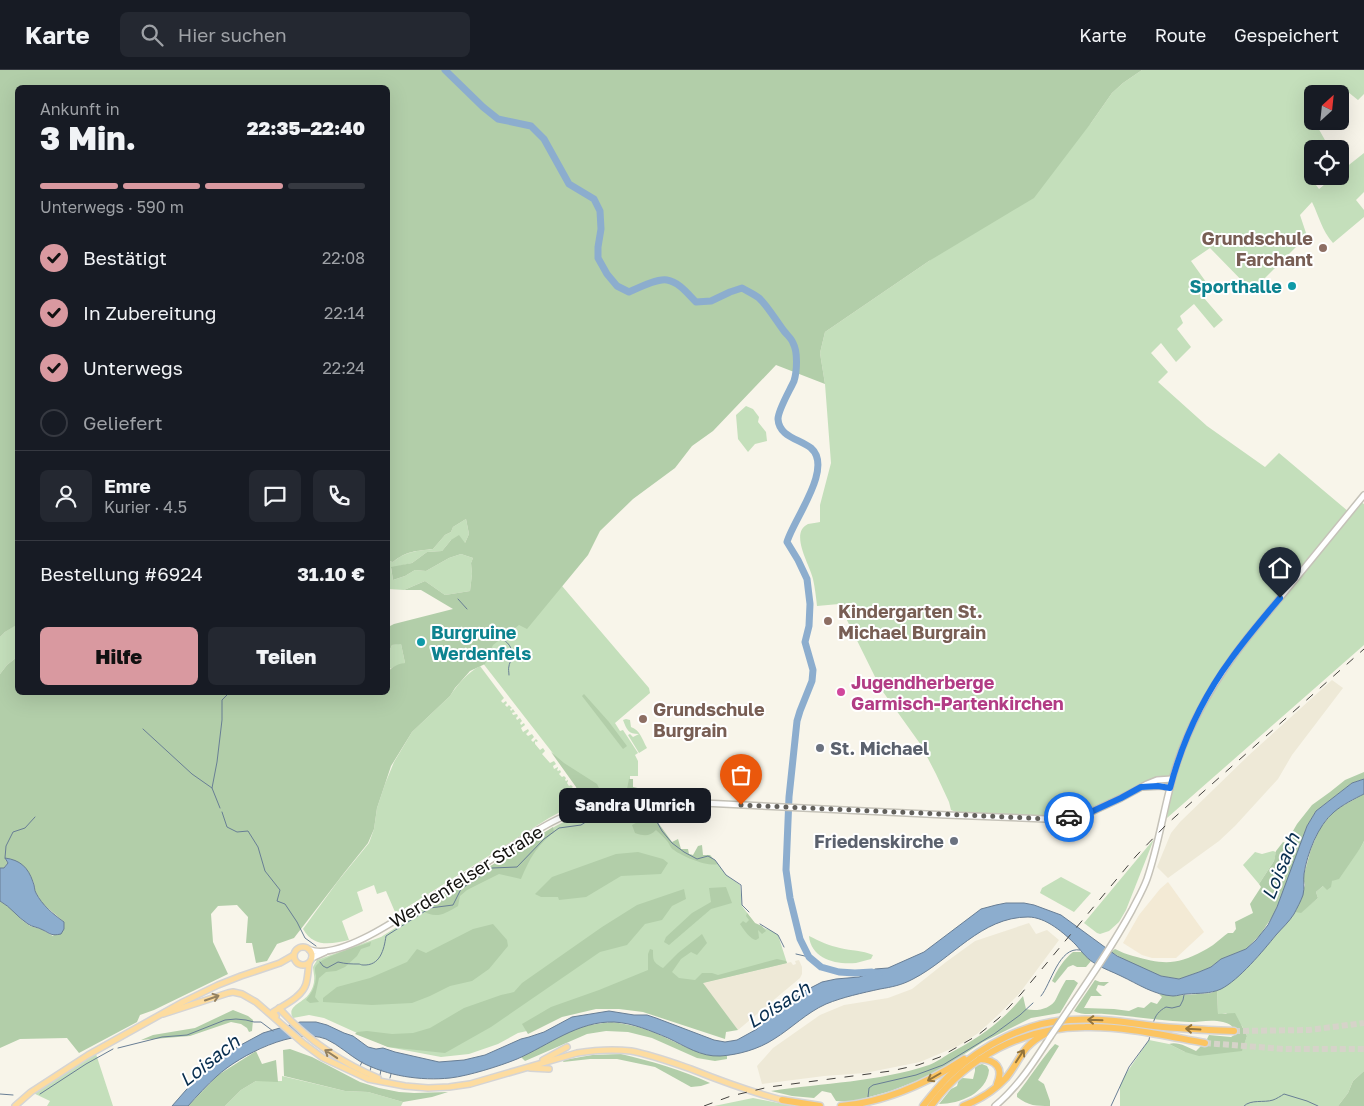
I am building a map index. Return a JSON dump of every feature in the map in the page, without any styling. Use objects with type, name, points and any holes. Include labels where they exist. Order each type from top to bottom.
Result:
[{"type":"highway","points":[[923,1106],[950,1075],[996,1043],[1042,1024],[1057,1021],[1093,1020],[1234,1032]]},
{"type":"highway","points":[[932,1106],[978,1056],[1023,1037],[1050,1030],[1085,1026],[1140,1032],[1205,1043]]},
{"type":"highway","points":[[963,1106],[979,1099],[996,1087],[1006,1078],[1027,1046],[1050,1030]]},
{"type":"highway","points":[[841,1106],[871,1102],[903,1092],[937,1076],[968,1056],[978,1056],[992,1061],[999,1068],[1000,1078],[996,1087]]},
{"type":"highway","points":[[782,1100],[817,1106]]},
{"type":"main road","points":[[282,1024],[273,1012],[301,993],[306,985],[312,953],[306,948],[300,947],[294,955],[294,960],[304,969],[307,979]]},
{"type":"main road","points":[[16,1106],[31,1092],[102,1047],[218,985],[280,963],[294,955]]},
{"type":"main road","points":[[280,963],[309,964]]},
{"type":"main road","points":[[163,1014],[233,992],[242,994],[256,1002],[323,1058],[368,1079],[420,1088],[470,1084],[567,1055],[588,1051],[618,1050],[644,1054],[749,1091],[782,1100]]},
{"type":"main road","points":[[290,1001],[286,1010],[290,1020]]},
{"type":"main road","points":[[279,1008],[312,1040],[351,1066],[388,1083]]},
{"type":"main road","points":[[531,1066],[567,1047]]},
{"type":"main road","points":[[525,1068],[549,1069]]},
{"type":"street","points":[[995,1106],[1024,1076],[1097,968],[1128,917],[1147,879],[1172,779],[1186,740],[1216,681],[1231,658],[1364,495]]},
{"type":"street","name":"Werdenfelser Straße","points":[[312,958],[325,951],[374,933],[543,826],[577,811],[619,801],[642,800],[1046,819],[1069,817],[1093,811],[1157,780],[1172,779]]},
{"type":"street","name":"Werdenfelser Straße","points":[[1141,787],[1158,786],[1170,788]]},
{"type":"street","name":"Werdenfelser Straße","points":[[310,950],[325,951]]},
{"type":"shaded area","points":[[1332,680],[1343,688],[1292,755],[1278,779],[1219,841],[1168,878],[1157,867],[1171,833],[1180,822],[1249,755]]},
{"type":"shaded area","points":[[1168,882],[1204,932],[1176,958],[1152,958],[1142,955],[1123,943],[1139,915]]},
{"type":"shaded area","points":[[1029,923],[1036,934],[1047,930],[1059,940],[1019,994],[977,1034],[958,1046],[920,1062],[865,1073],[762,1084],[757,1066],[773,1048],[820,1015],[844,1005],[888,998],[912,989],[975,941]]},
{"type":"shaded area","points":[[799,960],[802,967],[800,978],[738,1030],[702,983],[791,962],[793,965],[796,964],[795,961]]},
{"type":"green space","points":[[0,70],[1142,70],[1112,93],[1034,198],[929,261],[825,332],[820,353],[825,384],[776,365],[713,431],[692,446],[675,468],[633,499],[600,531],[588,555],[527,629],[519,625],[493,645],[485,664],[470,671],[450,696],[412,732],[391,766],[377,808],[374,829],[368,843],[294,938],[277,944],[267,961],[256,963],[252,943],[246,943],[248,917],[237,905],[218,906],[211,914],[213,942],[228,974],[140,1015],[137,1022],[79,1053],[67,1038],[20,1039],[0,1048],[0,901],[12,909],[30,926],[41,929],[53,936],[64,922],[42,903],[29,874],[5,859],[8,863],[4,868],[0,868],[0,674],[7,665],[15,659],[15,695],[390,695],[390,669],[405,663],[401,644],[392,645],[390,650],[390,626],[453,609],[421,590],[404,590],[425,581],[445,595],[470,591],[471,563],[473,558],[461,554],[449,558],[426,571],[415,570],[393,580],[391,567],[412,563],[427,552],[442,551],[451,540],[459,535],[465,543],[469,534],[466,519],[453,527],[451,532],[445,535],[433,549],[412,552],[393,562],[390,561],[390,85],[15,85],[15,626],[0,637]]},
{"type":"green space","points":[[1142,70],[1364,70],[1364,94],[1358,100],[1349,93],[1349,85],[1304,85],[1304,130],[1319,130],[1325,140],[1304,140],[1304,185],[1316,185],[1319,189],[1324,185],[1349,185],[1349,165],[1364,153],[1364,192],[1356,200],[1364,210],[1364,217],[1333,243],[1323,228],[1312,202],[1300,215],[1307,236],[1252,291],[1210,248],[1191,261],[1206,282],[1197,290],[1223,320],[1214,328],[1194,304],[1180,316],[1183,323],[1177,329],[1191,347],[1176,362],[1161,343],[1151,353],[1168,372],[1158,382],[1207,426],[1265,467],[1279,453],[1349,512],[1359,501],[1364,504],[1364,645],[1167,818],[1175,777],[1167,776],[1145,782],[1098,806],[1062,815],[1044,817],[956,812],[951,810],[949,802],[921,745],[881,689],[839,604],[817,606],[813,579],[802,550],[800,534],[808,524],[820,522],[820,505],[831,463],[825,384],[820,353],[825,332],[929,261],[1091,123],[1112,93]]},
{"type":"green space","points":[[746,406],[753,409],[759,417],[758,422],[766,432],[767,441],[755,444],[748,452],[738,439],[736,415]]},
{"type":"green space","points":[[466,519],[469,534],[465,543],[451,540],[442,551],[427,552],[412,563],[391,568],[393,580],[415,570],[426,571],[449,558],[461,554],[473,558],[471,563],[470,591],[445,595],[425,581],[404,590],[390,589],[390,561],[393,562],[412,552],[433,549],[445,535],[451,532],[453,527]]},
{"type":"green space","points":[[562,586],[649,688],[650,693],[615,723],[620,731],[623,730],[638,753],[635,755],[638,761],[638,776],[630,776],[630,789],[652,813],[662,832],[672,844],[683,853],[715,860],[726,875],[740,885],[742,906],[757,926],[778,935],[787,963],[557,1015],[498,1044],[469,1054],[441,1057],[388,1047],[324,1018],[309,1015],[293,1018],[291,1014],[293,1008],[313,988],[313,967],[317,960],[381,937],[554,827],[577,815],[593,810],[590,797],[562,765],[482,662],[492,644],[528,617]]},
{"type":"green space","points":[[15,625],[15,659],[0,674],[0,637]]},
{"type":"green space","points":[[401,644],[405,663],[390,669],[390,650],[392,645]]},
{"type":"green space","points":[[480,666],[504,698],[501,701],[503,703],[506,701],[505,705],[507,707],[509,705],[512,708],[510,709],[511,711],[513,709],[515,712],[512,713],[513,715],[517,714],[517,720],[520,718],[522,721],[521,725],[524,723],[525,725],[521,728],[523,732],[528,729],[529,731],[526,734],[528,736],[532,734],[534,737],[531,740],[533,742],[536,739],[538,741],[535,741],[535,744],[540,750],[543,748],[545,751],[542,754],[550,763],[554,761],[556,764],[553,766],[554,769],[558,767],[557,770],[561,772],[559,774],[566,778],[566,781],[568,780],[569,786],[573,787],[570,789],[576,791],[567,797],[573,805],[549,818],[401,911],[395,912],[386,891],[377,894],[374,885],[357,892],[363,911],[342,921],[349,940],[323,943],[312,939],[303,929],[369,843],[385,784],[394,762],[412,732],[450,696],[467,675]]},
{"type":"green space","points":[[584,694],[627,746],[623,749],[582,696]]},
{"type":"green space","points":[[623,720],[630,720],[631,727],[639,733],[647,748],[639,753],[628,735],[630,734],[633,737],[639,734],[628,731]]},
{"type":"green space","points":[[551,752],[564,763],[597,784],[600,790],[598,795],[584,799],[579,795],[576,787]]},
{"type":"green space","points":[[1364,772],[1364,779],[1352,783],[1316,811],[1307,826],[1274,914],[1260,935],[1246,949],[1221,959],[1211,967],[1179,979],[1161,976],[1132,964],[1111,952],[1115,949],[1152,961],[1176,961],[1193,956],[1210,947],[1228,933],[1233,933],[1236,929],[1235,922],[1253,913],[1250,904],[1261,887],[1259,884],[1274,861],[1276,851],[1283,842],[1286,843],[1297,824],[1312,805],[1345,780]]},
{"type":"green space","points":[[629,779],[633,779],[633,787],[647,790],[645,796],[601,797],[603,792],[616,793],[627,789]]},
{"type":"green space","points":[[1364,794],[1364,841],[1361,847],[1339,879],[1332,881],[1331,887],[1327,890],[1323,886],[1316,892],[1318,898],[1301,913],[1295,912],[1305,885],[1303,878],[1311,849],[1320,828],[1335,810]]},
{"type":"green space","points":[[644,804],[646,807],[643,814],[622,816],[616,812],[604,819],[594,820],[591,813],[610,806]]},
{"type":"green space","points":[[649,816],[654,817],[672,842],[678,839],[681,849],[688,849],[689,854],[693,855],[698,846],[702,845],[703,855],[710,855],[718,864],[702,863],[678,853],[656,830],[646,835],[635,833],[632,825]]},
{"type":"green space","points":[[553,827],[554,832],[534,853],[521,879],[499,874],[467,890],[460,896],[458,906],[448,912],[435,915],[420,910]]},
{"type":"green space","points":[[1154,839],[1126,910],[1119,922],[1109,931],[1097,933],[1084,923]]},
{"type":"green space","points":[[1364,841],[1364,1071],[1353,1081],[1348,1093],[1338,1106],[1120,1106],[1120,1086],[1125,1075],[1149,1040],[1169,1044],[1185,1052],[1228,1052],[1242,1050],[1247,1036],[1242,1026],[1226,1013],[1218,1015],[1217,990],[1233,981],[1249,966],[1295,912],[1301,912],[1318,898],[1316,892],[1332,881]]},
{"type":"green space","points":[[638,852],[663,859],[668,863],[661,874],[621,876],[586,897],[559,900],[558,897],[541,897],[535,894],[552,877],[616,854]]},
{"type":"green space","points":[[1255,852],[1262,854],[1276,852],[1274,861],[1259,884],[1243,865]]},
{"type":"green space","points":[[1061,877],[1091,893],[1074,912],[1040,893],[1042,888]]},
{"type":"green space","points":[[726,887],[732,903],[711,909],[669,945],[664,942],[666,937],[692,913],[711,902],[709,888]]},
{"type":"green space","points":[[684,889],[686,899],[672,906],[662,920],[645,924],[627,945],[600,952],[491,1027],[445,1053],[388,1047],[355,1034],[367,1031],[392,1034],[413,1033],[430,1028],[464,1008],[514,992],[522,983],[637,905]]},
{"type":"green space","points":[[747,913],[755,923],[762,926],[766,931],[762,934],[758,930],[759,938],[756,940],[740,924],[743,921],[746,923],[749,920],[746,916]]},
{"type":"green space","points":[[493,924],[507,940],[508,946],[489,969],[472,981],[450,986],[412,1003],[372,1005],[323,1002],[323,998],[337,987],[370,978],[407,962],[417,949],[426,953],[473,929]]},
{"type":"green space","points":[[702,934],[707,943],[697,955],[691,952],[681,959],[672,972],[679,978],[695,980],[702,973],[718,975],[777,959],[787,963],[703,983],[738,1030],[726,1032],[725,1039],[643,1012],[619,1009],[596,1009],[562,1017],[528,1034],[522,1024],[551,1007],[648,970],[648,954],[650,949],[653,950],[654,961],[663,968]]},
{"type":"green space","points":[[809,936],[832,946],[873,955],[871,959],[856,963],[840,963],[826,959],[814,950]]},
{"type":"green space","points":[[371,942],[370,946],[361,949],[357,956],[345,967],[336,971],[326,972],[319,978],[315,997],[319,1002],[310,1003],[306,1000],[312,992],[316,975],[315,968],[318,964],[331,956]]},
{"type":"green space","points":[[1073,952],[1082,952],[1091,961],[1086,967],[1073,965],[1068,967],[1055,983],[1052,981],[1056,973]]},
{"type":"green space","points":[[1066,980],[1074,980],[1078,983],[1060,1013],[1031,1018],[983,1042],[932,1075],[891,1091],[851,1102],[836,1101],[831,1093],[822,1091],[814,1098],[792,1096],[771,1091],[870,1079],[929,1065],[990,1028],[1023,996],[1026,1009],[1039,1010],[1051,1005]]},
{"type":"green space","points":[[1095,980],[1109,982],[1104,986],[1098,985],[1096,990],[1102,996],[1091,996],[1084,1008],[1129,1011],[1138,1007],[1144,1008],[1151,1002],[1157,1004],[1162,997],[1159,994],[1172,996],[1211,993],[1217,990],[1218,1014],[1235,1013],[1247,1036],[1242,1051],[1199,1056],[1169,1044],[1179,1044],[1196,1051],[1201,1046],[1207,1046],[1209,1035],[1231,1037],[1236,1034],[1231,1026],[1219,1021],[1189,1022],[1085,1014],[1074,1011]]},
{"type":"green space","points":[[233,1010],[253,1020],[252,1031],[249,1032],[241,1024],[231,1022],[190,1036],[141,1040],[153,1035],[195,1028]]},
{"type":"green space","points":[[612,1022],[645,1029],[697,1052],[727,1055],[727,1059],[715,1061],[697,1058],[652,1038],[628,1032],[606,1031],[587,1034],[525,1061],[521,1057],[577,1029],[588,1025]]},
{"type":"green space","points":[[1055,1044],[1059,1046],[1038,1080],[1044,1084],[1050,1106],[1029,1104],[1017,1097],[1017,1094]]},
{"type":"green space","points":[[290,1049],[312,1057],[360,1082],[379,1088],[414,1093],[448,1092],[403,1102],[368,1092],[345,1091],[284,1076],[283,1050]]},
{"type":"green space","points":[[256,1051],[262,1064],[276,1060],[278,1082],[256,1081],[241,1090],[225,1106],[188,1106],[218,1075]]},
{"type":"green space","points":[[96,1054],[113,1106],[47,1106],[50,1101],[31,1092],[88,1055]]},
{"type":"green space","points":[[621,1054],[666,1066],[710,1083],[691,1087],[655,1067],[617,1059],[563,1062],[564,1060],[592,1055]]},
{"type":"green space","points":[[982,1064],[987,1066],[989,1070],[987,1078],[978,1091],[955,1102],[939,1104],[951,1089],[957,1086],[959,1079],[973,1079],[975,1066]]},
{"type":"green space","points":[[1364,1071],[1364,1106],[1338,1106],[1348,1093],[1353,1081]]},
{"type":"green space","points":[[282,1076],[345,1091],[368,1092],[403,1102],[401,1106],[225,1106],[241,1090],[256,1081],[282,1081]]},
{"type":"green space","points":[[753,1098],[794,1106],[714,1106]]},
{"type":"water","points":[[1364,779],[1364,794],[1334,812],[1318,832],[1305,866],[1303,895],[1292,917],[1243,972],[1228,985],[1213,992],[1173,996],[1153,991],[1093,962],[1054,926],[1028,917],[1011,919],[981,931],[927,971],[909,981],[897,986],[846,997],[826,1004],[768,1043],[741,1053],[720,1056],[706,1055],[662,1035],[635,1026],[614,1022],[601,1023],[588,1025],[564,1035],[517,1059],[493,1068],[457,1077],[428,1079],[382,1071],[361,1062],[326,1039],[313,1036],[299,1037],[268,1045],[253,1052],[217,1076],[188,1106],[172,1106],[203,1072],[237,1047],[263,1033],[300,1022],[316,1022],[327,1025],[353,1036],[368,1047],[383,1048],[439,1062],[464,1060],[485,1055],[521,1039],[544,1032],[572,1017],[609,1011],[647,1015],[714,1040],[725,1042],[737,1040],[757,1029],[789,999],[822,982],[859,977],[875,969],[888,968],[924,952],[981,909],[1006,903],[1034,905],[1061,915],[1117,956],[1161,976],[1179,979],[1211,967],[1221,959],[1246,949],[1256,940],[1268,925],[1277,907],[1307,826],[1316,811],[1352,783]]},
{"type":"water","points":[[5,858],[15,860],[26,868],[34,883],[35,892],[41,901],[64,922],[64,929],[61,934],[51,934],[30,925],[0,901],[0,868],[4,868],[8,863]]},
{"type":"waterway","points":[[445,70],[498,119],[531,126],[544,139],[569,184],[594,199],[600,211],[601,229],[598,258],[607,274],[617,286],[629,292],[653,282],[667,280],[679,286],[696,302],[711,301],[742,288],[762,301],[795,347],[795,377],[782,405],[778,419],[779,425],[786,434],[811,448],[817,457],[818,468],[810,494],[787,542],[807,579],[810,604],[809,626],[805,642],[813,670],[812,681],[797,721],[789,797],[786,870],[790,898],[800,939],[809,957],[821,967],[839,972],[872,972],[879,974]]},
{"type":"waterway","points":[[458,599],[467,609]]},
{"type":"waterway","points":[[477,629],[500,638],[509,645],[512,651],[509,675]]},
{"type":"waterway","points":[[220,808],[212,788],[222,720],[222,700],[227,695]]},
{"type":"waterway","points":[[143,729],[192,774],[212,788]]},
{"type":"waterway","points":[[320,962],[327,968],[338,962],[363,965],[373,963],[382,952],[386,936],[430,908],[453,905],[461,889],[492,868],[517,867],[544,839],[559,828],[581,825],[592,818],[620,807],[640,806],[652,813],[662,831],[672,843],[684,852],[697,859],[708,856],[715,860],[726,875],[741,885],[742,905],[749,912]]},
{"type":"waterway","points":[[222,812],[227,827],[237,832],[248,831],[258,847],[265,871],[280,890],[277,901],[285,904],[305,938],[316,946]]},
{"type":"waterway","points":[[5,858],[6,846],[13,832],[25,828],[35,817]]},
{"type":"waterway","points":[[760,924],[778,935],[784,947]]},
{"type":"waterway","points":[[1041,996],[1056,967],[1066,954],[1073,950],[1080,950]]},
{"type":"waterway","points":[[796,954],[809,957]]},
{"type":"waterway","points":[[1153,1024],[1159,1012],[1166,1007],[1180,1006],[1184,995]]},
{"type":"waterway","points":[[868,1097],[869,1088],[873,1085],[916,1075],[943,1065],[994,1034],[1033,1003]]},
{"type":"waterway","name":"Loisach","points":[[118,1048],[162,1037],[187,1035],[225,1020],[236,1019],[261,1022],[273,1031]]},
{"type":"waterway","points":[[1111,1106],[1129,1067],[1149,1040],[1150,1035]]},
{"type":"waterway","points":[[40,1094],[113,1049]]},
{"type":"waterway","points":[[360,1066],[362,1062]]},
{"type":"waterway","points":[[370,1071],[371,1067]]},
{"type":"waterway","points":[[380,1075],[381,1070]]},
{"type":"waterway","points":[[390,1078],[391,1074]]},
{"type":"waterway","points":[[0,1094],[13,1095]]},
{"type":"waterway","points":[[1244,1106],[1254,1102],[1273,1100],[1284,1094],[1318,1106]]},
{"type":"tunnel","points":[[1234,1031],[1309,1030],[1364,1023]]},
{"type":"tunnel","points":[[1205,1043],[1284,1049],[1364,1049]]},
{"type":"railway","points":[[704,1106],[731,1096],[769,1087],[891,1071],[918,1065],[940,1057],[978,1035],[999,1018],[1021,994],[1136,856],[1167,824],[1364,649]]},
{"type":"way so far","points":[[741,805],[954,816],[1046,819],[1069,817]]},
{"type":"place","name":"Grundschule Farchant","points":[[1323,248]]},
{"type":"place","name":"Sporthalle","points":[[1292,286]]},
{"type":"place","name":"Kindergarten St. Michael Burgrain","points":[[828,621]]},
{"type":"place","name":"Burgruine Werdenfels","points":[[421,642]]},
{"type":"place","name":"Jugendherberge Garmisch-Partenkirchen","points":[[841,692]]},
{"type":"place","name":"Grundschule Burgrain","points":[[643,719]]},
{"type":"place","name":"St. Michael","points":[[820,748]]},
{"type":"place","name":"Sandra Ulmrich","points":[[741,805]]},
{"type":"place","name":"Friedenskirche","points":[[954,841]]},
{"type":"route","points":[[1069,817],[1093,811],[1141,787],[1162,786],[1170,788],[1186,740],[1216,681],[1231,658],[1280,598]]}]
